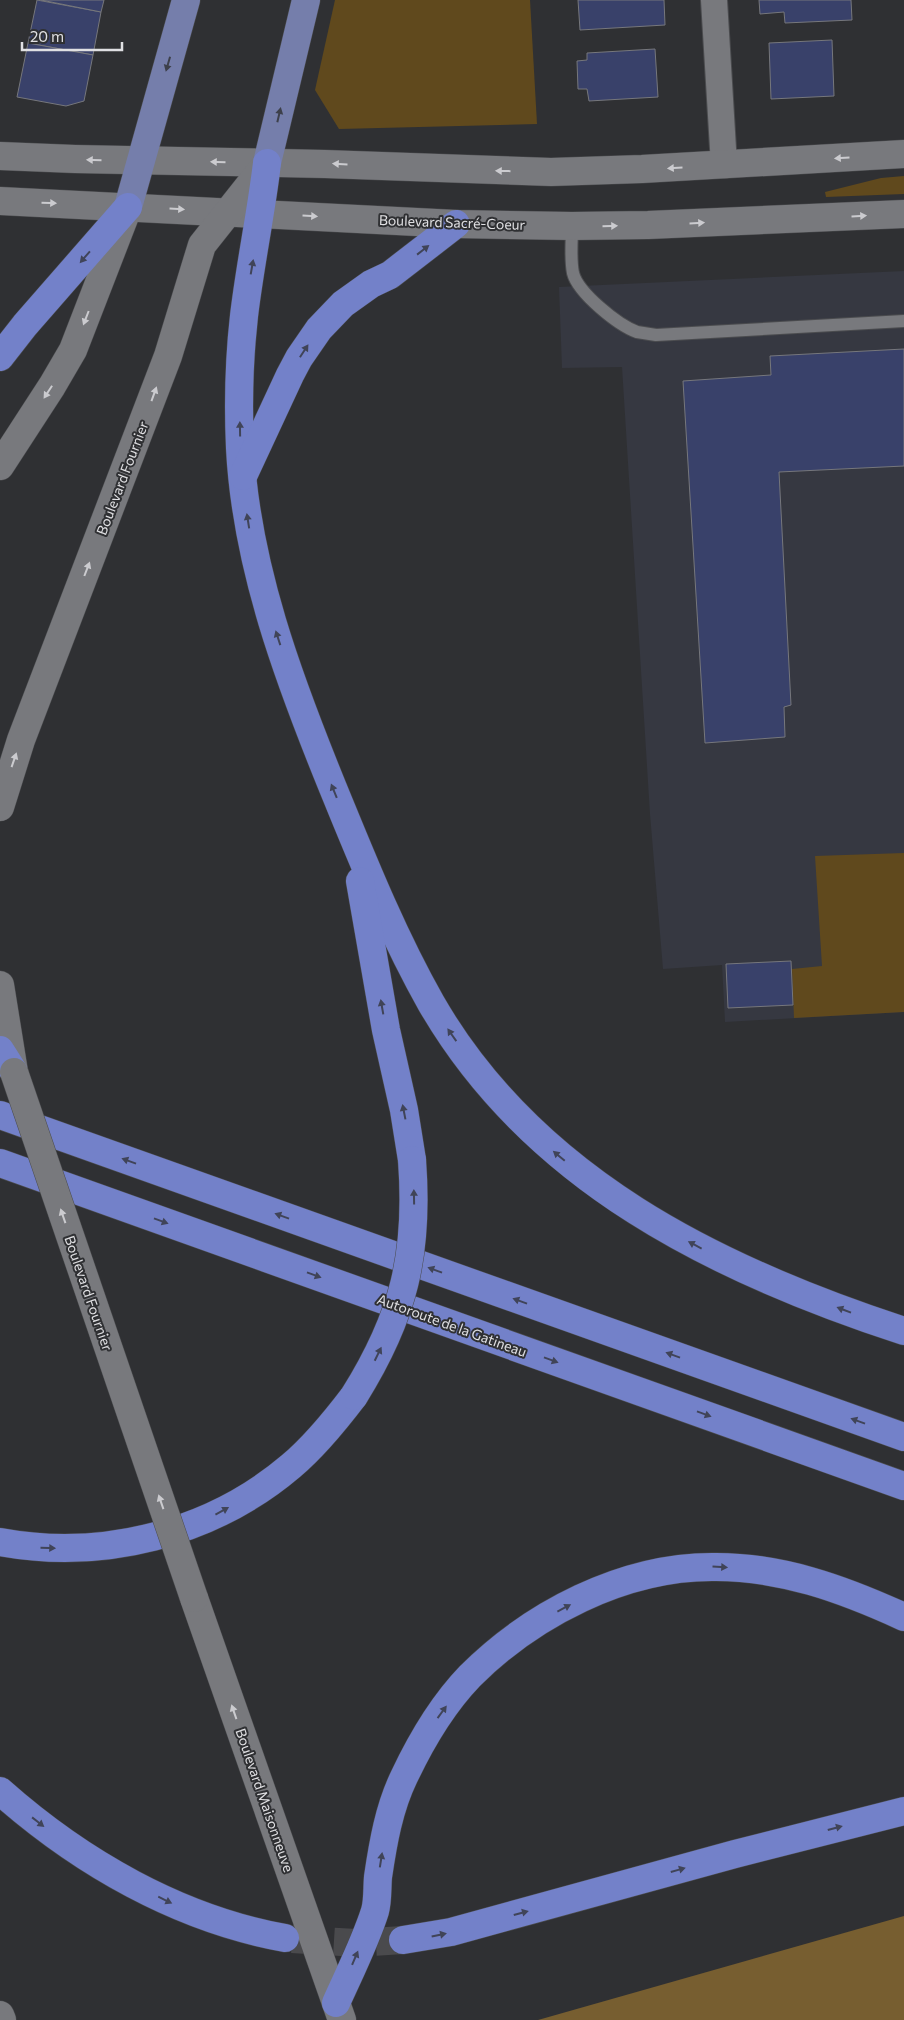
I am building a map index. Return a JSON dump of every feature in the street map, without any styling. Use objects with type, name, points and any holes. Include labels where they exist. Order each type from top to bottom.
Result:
[{"type":"highway","points":[[267,163],[261,214],[244,317],[240,364],[242,478],[252,545],[272,620],[306,718],[352,836],[392,928],[432,1004],[445,1026],[493,1090],[553,1150],[602,1189],[627,1206],[718,1257],[798,1292],[904,1331]]},
{"type":"highway","points":[[0,357],[25,324],[128,207]]},
{"type":"highway","points":[[242,478],[294,367],[319,329],[343,304],[371,284],[390,275],[456,224]]},
{"type":"highway","points":[[0,1542],[39,1548],[92,1548],[140,1540],[192,1525],[217,1514],[253,1493],[291,1466],[314,1446],[354,1396],[367,1376],[393,1322],[406,1279],[414,1216],[412,1160],[404,1110],[387,1038],[352,836]]},
{"type":"highway","points":[[0,1115],[904,1437]]},
{"type":"highway","name":"Autoroute de la Gatineau","points":[[0,1163],[904,1486]]},
{"type":"highway","points":[[788,1444],[904,1504]]},
{"type":"highway","points":[[340,2011],[376,1909],[378,1877],[387,1825],[394,1800],[404,1777],[428,1730],[455,1694],[470,1677],[514,1638],[563,1608],[612,1586],[662,1572],[704,1567],[741,1568],[798,1577],[848,1593],[904,1617]]},
{"type":"highway","points":[[0,1791],[48,1830],[95,1862],[144,1890],[215,1921],[285,1938]]},
{"type":"highway","points":[[403,1940],[459,1930],[754,1849],[904,1811]]},
{"type":"main road","points":[[0,466],[73,350],[128,207],[186,0]]},
{"type":"main road","points":[[267,163],[306,0]]},
{"type":"main road","points":[[0,156],[551,172],[724,165],[904,154]]},
{"type":"main road","name":"Boulevard Fournier","points":[[0,807],[21,740],[164,365],[202,245],[267,163]]},
{"type":"main road","name":"Boulevard Sacré-Coeur","points":[[0,201],[456,224],[572,226],[648,225],[904,214]]},
{"type":"main road","name":"Boulevard Fournier","points":[[0,985],[7,1061],[194,1598]]},
{"type":"main road","name":"Boulevard Maisonneuve","points":[[194,1598],[340,2011]]},
{"type":"main road","points":[[0,2015],[2,2020]]},
{"type":"street","points":[[714,0],[724,165]]},
{"type":"lane","points":[[572,226],[573,272],[580,289],[598,306],[628,328],[637,332],[656,335],[904,321]]},
{"type":"shaded area","points":[[335,0],[530,0],[537,124],[339,129],[315,90]]},
{"type":"shaded area","points":[[904,176],[904,194],[826,197],[825,192],[881,178]]},
{"type":"shaded area","points":[[904,271],[904,1012],[725,1022],[722,965],[663,969],[650,814],[622,367],[562,368],[559,287]]},
{"type":"shaded area","points":[[904,853],[904,1012],[794,1018],[792,969],[822,966],[815,856]]},
{"type":"shaded area","points":[[904,1916],[904,2020],[538,2020]]},
{"type":"building","points":[[37,0],[101,12],[93,55],[28,43]]},
{"type":"building","points":[[41,0],[104,0],[101,12]]},
{"type":"building","points":[[578,0],[664,0],[665,25],[580,30]]},
{"type":"building","points":[[759,0],[851,0],[852,20],[785,23],[784,12],[760,14]]},
{"type":"building","points":[[832,40],[834,96],[771,99],[769,43]]},
{"type":"building","points":[[28,43],[93,55],[84,101],[66,106],[17,97]]},
{"type":"building","points":[[655,49],[658,97],[589,101],[587,89],[578,89],[577,61],[587,60],[587,53]]},
{"type":"building","points":[[904,349],[904,466],[779,472],[791,705],[784,707],[785,737],[705,743],[683,381],[771,375],[770,356]]},
{"type":"building","points":[[791,961],[793,1005],[728,1008],[726,964]]},
{"type":"tunnel","points":[[292,1939],[356,1943],[403,1940]]}]
